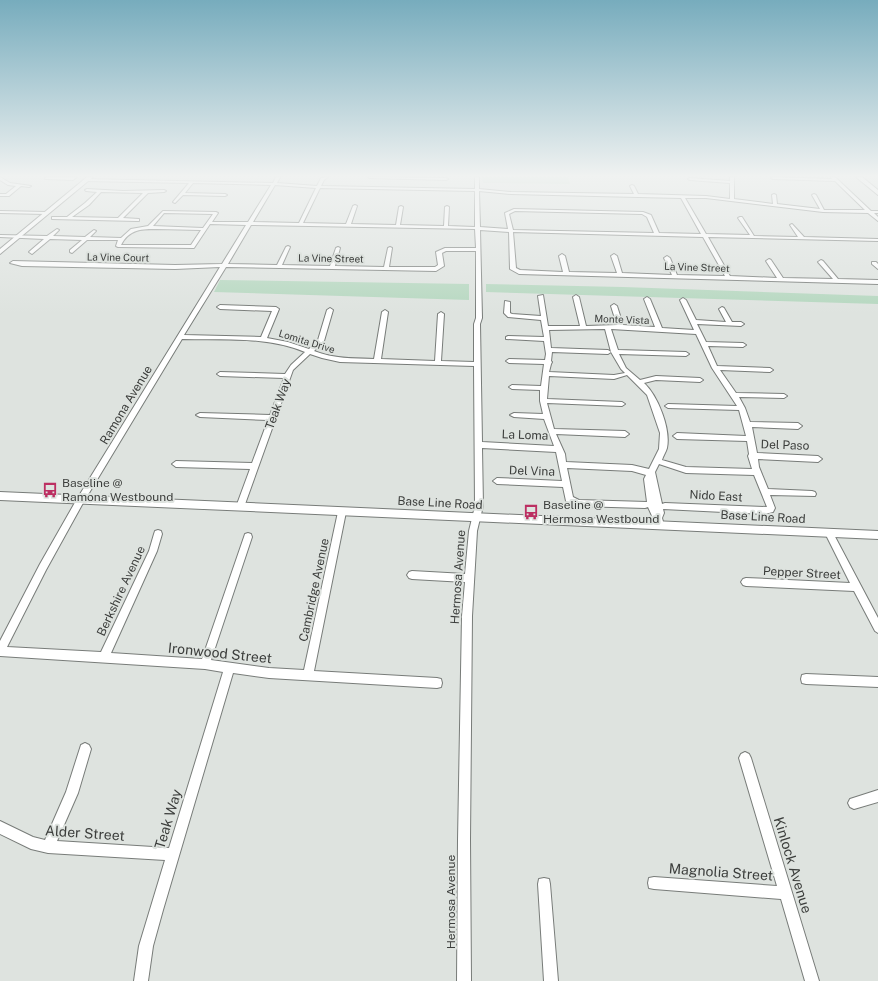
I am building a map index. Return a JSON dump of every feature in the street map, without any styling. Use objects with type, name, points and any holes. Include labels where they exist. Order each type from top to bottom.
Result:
[{"type":"main road","points":[[0,252],[35,223]]},
{"type":"main road","name":"Base Line Road","points":[[0,496],[80,501],[476,518],[659,522],[878,535]]},
{"type":"street","points":[[149,228],[154,223]]},
{"type":"street","points":[[205,229],[149,228],[133,230],[122,239],[118,246],[192,247],[205,229],[209,223],[478,228],[511,231],[878,240]]},
{"type":"street","points":[[446,223],[446,228]]},
{"type":"street","name":"Hermosa Avenue","points":[[464,981],[464,765],[469,578],[473,531],[479,506],[477,364],[478,223]]},
{"type":"street","points":[[510,223],[511,231]]},
{"type":"street","points":[[652,223],[657,234]]},
{"type":"street","points":[[697,223],[728,277]]},
{"type":"street","points":[[743,223],[753,237]]},
{"type":"street","name":"Ramona Avenue","points":[[0,651],[80,501],[250,224]]},
{"type":"street","points":[[792,225],[802,238]]},
{"type":"street","points":[[32,252],[57,230]]},
{"type":"street","points":[[72,251],[94,231]]},
{"type":"street","name":"La Vine Street","points":[[511,231],[513,269],[515,271],[878,282]]},
{"type":"street","points":[[848,235],[852,239]]},
{"type":"street","points":[[0,236],[122,239]]},
{"type":"street","points":[[279,266],[288,247]]},
{"type":"street","points":[[332,267],[338,248]]},
{"type":"street","points":[[386,268],[390,248]]},
{"type":"street","name":"La Vine Street","points":[[224,266],[438,268],[441,266],[439,252],[441,250],[478,250]]},
{"type":"street","points":[[562,256],[566,272]]},
{"type":"street","points":[[614,256],[620,274]]},
{"type":"street","points":[[667,258],[674,276]]},
{"type":"street","points":[[769,261],[781,279]]},
{"type":"street","points":[[822,262],[837,281]]},
{"type":"street","name":"La Vine Court","points":[[13,263],[175,267],[224,266]]},
{"type":"street","points":[[541,296],[549,350],[549,362],[543,388],[543,401],[547,417],[559,449],[569,499],[578,503],[645,505]]},
{"type":"street","points":[[576,297],[583,327]]},
{"type":"street","points":[[647,299],[658,329]]},
{"type":"street","points":[[683,300],[715,368],[742,408],[748,424],[752,456],[756,472],[764,492],[812,494]]},
{"type":"street","points":[[507,302],[507,313],[510,316],[544,318]]},
{"type":"street","points":[[614,306],[620,327]]},
{"type":"street","points":[[220,307],[276,309],[263,340]]},
{"type":"street","points":[[722,309],[730,323]]},
{"type":"street","name":"Teak Way","points":[[240,507],[288,376],[293,366],[321,341],[330,310]]},
{"type":"street","points":[[377,362],[385,312]]},
{"type":"street","points":[[438,363],[442,314]]},
{"type":"street","points":[[693,322],[741,324]]},
{"type":"street","points":[[607,327],[611,352],[621,365],[639,382],[653,399],[664,433],[663,449],[648,479],[648,489],[654,512],[659,522]]},
{"type":"street","name":"Monte Vista","points":[[545,328],[620,327],[698,332]]},
{"type":"street","name":"Lomita Drive","points":[[180,337],[263,340],[289,344],[327,359],[377,362],[477,364]]},
{"type":"street","points":[[508,338],[547,339]]},
{"type":"street","points":[[703,344],[743,345]]},
{"type":"street","points":[[549,350],[686,354]]},
{"type":"street","points":[[509,361],[549,362]]},
{"type":"street","points":[[715,368],[770,370]]},
{"type":"street","points":[[220,374],[288,376]]},
{"type":"street","points":[[546,374],[614,377],[624,375]]},
{"type":"street","points":[[639,382],[656,378],[700,380]]},
{"type":"street","points":[[512,387],[543,388]]},
{"type":"street","points":[[734,395],[784,396]]},
{"type":"street","points":[[543,401],[622,404]]},
{"type":"street","points":[[668,406],[742,408]]},
{"type":"street","points":[[200,415],[273,418]]},
{"type":"street","points":[[514,415],[547,417]]},
{"type":"street","points":[[748,424],[798,426]]},
{"type":"street","points":[[552,431],[625,434]]},
{"type":"street","points":[[677,436],[751,439]]},
{"type":"street","name":"La Loma","points":[[479,445],[559,449]]},
{"type":"street","name":"Del Paso","points":[[752,456],[818,458]]},
{"type":"street","points":[[657,461],[686,470],[756,472]]},
{"type":"street","points":[[176,464],[254,466]]},
{"type":"street","points":[[563,465],[632,468],[652,473]]},
{"type":"street","points":[[652,473],[655,496],[660,513],[659,522]]},
{"type":"street","name":"Del Vina","points":[[497,481],[566,484]]},
{"type":"street","name":"Nido East","points":[[665,506],[770,510],[771,508],[764,492]]},
{"type":"street","name":"Cambridge Avenue","points":[[308,674],[342,512]]},
{"type":"street","points":[[829,533],[878,628]]},
{"type":"street","name":"Berkshire Avenue","points":[[104,657],[153,551],[158,534]]},
{"type":"street","points":[[205,664],[248,538]]},
{"type":"street","points":[[412,575],[469,578]]},
{"type":"street","name":"Pepper Street","points":[[746,582],[857,587]]},
{"type":"street","name":"Ironwood Street","points":[[0,651],[205,664],[269,672],[437,683]]},
{"type":"street","name":"Teak Way","points":[[141,981],[146,946],[172,854],[230,667]]},
{"type":"street","points":[[806,679],[878,682]]},
{"type":"street","points":[[48,847],[72,793],[85,749]]},
{"type":"street","name":"Kinlock Avenue","points":[[745,758],[812,981]]},
{"type":"street","points":[[854,803],[878,796]]},
{"type":"street","name":"Alder Street","points":[[0,827],[31,843],[48,847],[172,854]]},
{"type":"street","name":"Magnolia Street","points":[[654,883],[786,893]]},
{"type":"street","points":[[544,884],[551,981]]},
{"type":"green space","points":[[220,280],[469,284],[469,300],[214,292]]},
{"type":"green space","points":[[486,284],[878,296],[878,304],[486,292]]},
{"type":"place","name":"Baseline @ Ramona Westbound","points":[[50,490]]},
{"type":"place","name":"Baseline @ Hermosa Westbound","points":[[531,512]]}]
